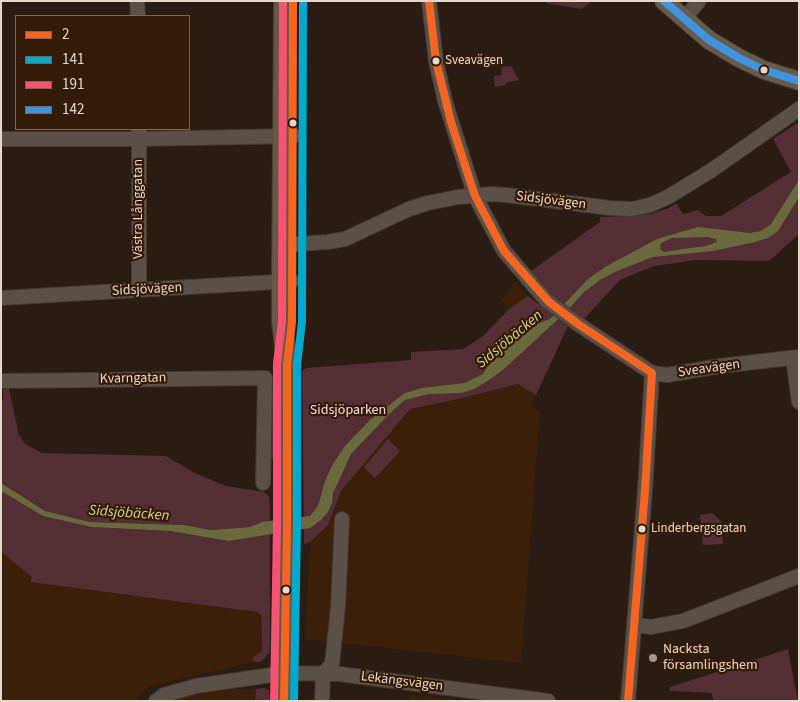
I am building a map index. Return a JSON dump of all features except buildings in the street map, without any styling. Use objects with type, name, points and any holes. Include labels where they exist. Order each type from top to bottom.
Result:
[{"type":"highway","points":[[284,1],[289,136]]},
{"type":"highway","points":[[284,701],[287,364],[292,322],[287,281],[289,136],[294,1]]},
{"type":"main road","points":[[664,1],[710,40],[739,58],[764,70],[799,81]]},
{"type":"street","points":[[137,1],[138,15]]},
{"type":"street","points":[[429,1],[436,61],[444,100],[475,196],[504,251],[548,302],[652,373],[651,411],[628,701]]},
{"type":"street","points":[[684,19],[699,1]]},
{"type":"street","name":"Sidsjövägen","points":[[288,245],[328,242],[345,238],[409,209],[428,203],[475,196],[506,195],[610,208],[632,209],[650,205],[668,197],[712,170],[799,109]]},
{"type":"street","points":[[1,139],[139,134],[289,136]]},
{"type":"street","name":"Västra Långgatan","points":[[139,134],[139,290]]},
{"type":"street","name":"Sidsjövägen","points":[[1,298],[287,281]]},
{"type":"street","points":[[796,357],[799,402]]},
{"type":"street","name":"Sveavägen","points":[[652,373],[667,375],[796,357]]},
{"type":"street","name":"Kvarngatan","points":[[1,381],[265,378],[264,464]]},
{"type":"street","points":[[263,483],[264,464],[287,467]]},
{"type":"street","points":[[322,701],[323,674],[332,664],[338,607],[342,519]]},
{"type":"street","points":[[635,625],[651,626],[683,620],[799,576]]},
{"type":"street","name":"Lekängsvägen","points":[[156,701],[170,693],[196,686],[285,673],[323,674],[399,682],[548,701]]},
{"type":"shaded area","points":[[515,281],[528,296],[510,308],[501,301]]},
{"type":"shaded area","points":[[518,384],[536,395],[531,406],[540,412],[521,663],[305,639],[310,542],[328,525],[341,491],[410,409]]},
{"type":"shaded area","points":[[1,552],[32,577],[30,582],[257,612],[261,615],[262,652],[253,657],[254,662],[149,686],[138,697],[137,701],[1,701]]},
{"type":"shaded area","points":[[215,689],[256,689],[255,701],[170,701]]},
{"type":"shaded area","points":[[410,695],[469,701],[409,701]]},
{"type":"green space","points":[[545,1],[593,1],[581,9],[546,3]]},
{"type":"green space","points":[[511,66],[519,80],[495,87],[494,76],[502,75],[501,67]]},
{"type":"green space","points":[[799,122],[799,234],[769,261],[696,260],[654,266],[620,280],[584,319],[550,294],[531,271],[600,222],[600,217],[634,216],[653,213],[669,208],[676,203],[683,214],[698,210],[706,216],[721,216],[791,172],[773,139]]},
{"type":"green space","name":"Sidsjöparken","points":[[528,296],[568,326],[536,395],[518,384],[410,409],[341,491],[328,525],[310,542],[304,544],[302,371],[306,368],[411,360],[411,352],[463,349],[483,336],[510,308]]},
{"type":"green space","points":[[3,384],[8,384],[19,435],[25,444],[42,453],[166,456],[195,473],[226,486],[265,492],[269,497],[270,508],[270,647],[269,653],[264,659],[254,662],[253,657],[262,651],[261,615],[257,612],[30,582],[32,577],[1,552],[1,491],[43,516],[91,527],[170,531],[228,541],[262,522],[250,527],[211,530],[184,525],[90,522],[45,511],[1,483],[1,401],[3,400]]},
{"type":"green space","points":[[272,384],[276,384],[280,408],[279,460],[277,461],[271,458],[270,455]]},
{"type":"green space","points":[[388,439],[400,451],[375,478],[364,467]]},
{"type":"green space","points":[[712,513],[722,522],[723,544],[703,545],[700,515]]},
{"type":"green space","points":[[788,649],[798,701],[714,701],[711,693],[670,691],[670,687]]},
{"type":"green space","points":[[265,688],[269,690],[270,701],[255,701],[256,689]]},
{"type":"water","name":"Sidsjöbäcken","points":[[799,180],[799,197],[778,231],[768,238],[713,251],[653,257],[617,271],[600,280],[583,293],[568,310],[504,369],[489,380],[474,389],[461,393],[429,394],[405,400],[351,454],[333,493],[332,503],[328,512],[310,528],[228,541],[170,531],[91,527],[43,516],[1,491],[1,483],[45,511],[90,522],[184,525],[211,530],[250,527],[262,522],[310,516],[318,506],[325,481],[333,464],[345,446],[370,420],[405,393],[422,388],[465,383],[483,374],[495,348],[511,333],[550,319],[588,279],[605,267],[657,239],[698,227],[750,233],[761,231],[771,224]],"holes":[[[708,237],[716,239],[717,242],[706,246],[664,252],[660,249],[661,243],[672,238]]]},
{"type":"transit line","name":"191","points":[[274,701],[277,364],[282,321],[283,1]]},
{"type":"transit line","name":"2","points":[[284,701],[287,364],[292,322],[293,1]]},
{"type":"transit line","name":"141","points":[[294,701],[297,365],[302,322],[303,1]]},
{"type":"transit line","name":"2","points":[[429,1],[436,61],[451,122],[475,196],[504,251],[549,302],[578,324],[652,373],[645,490],[628,701]]},
{"type":"transit line","name":"142","points":[[664,1],[709,40],[739,58],[764,70],[799,81]]},
{"type":"place","name":"Sveavägen","points":[[436,61]]},
{"type":"place","name":"Linderbergsgatan","points":[[642,529]]},
{"type":"place","name":"Nacksta församlingshem","points":[[653,658]]}]
